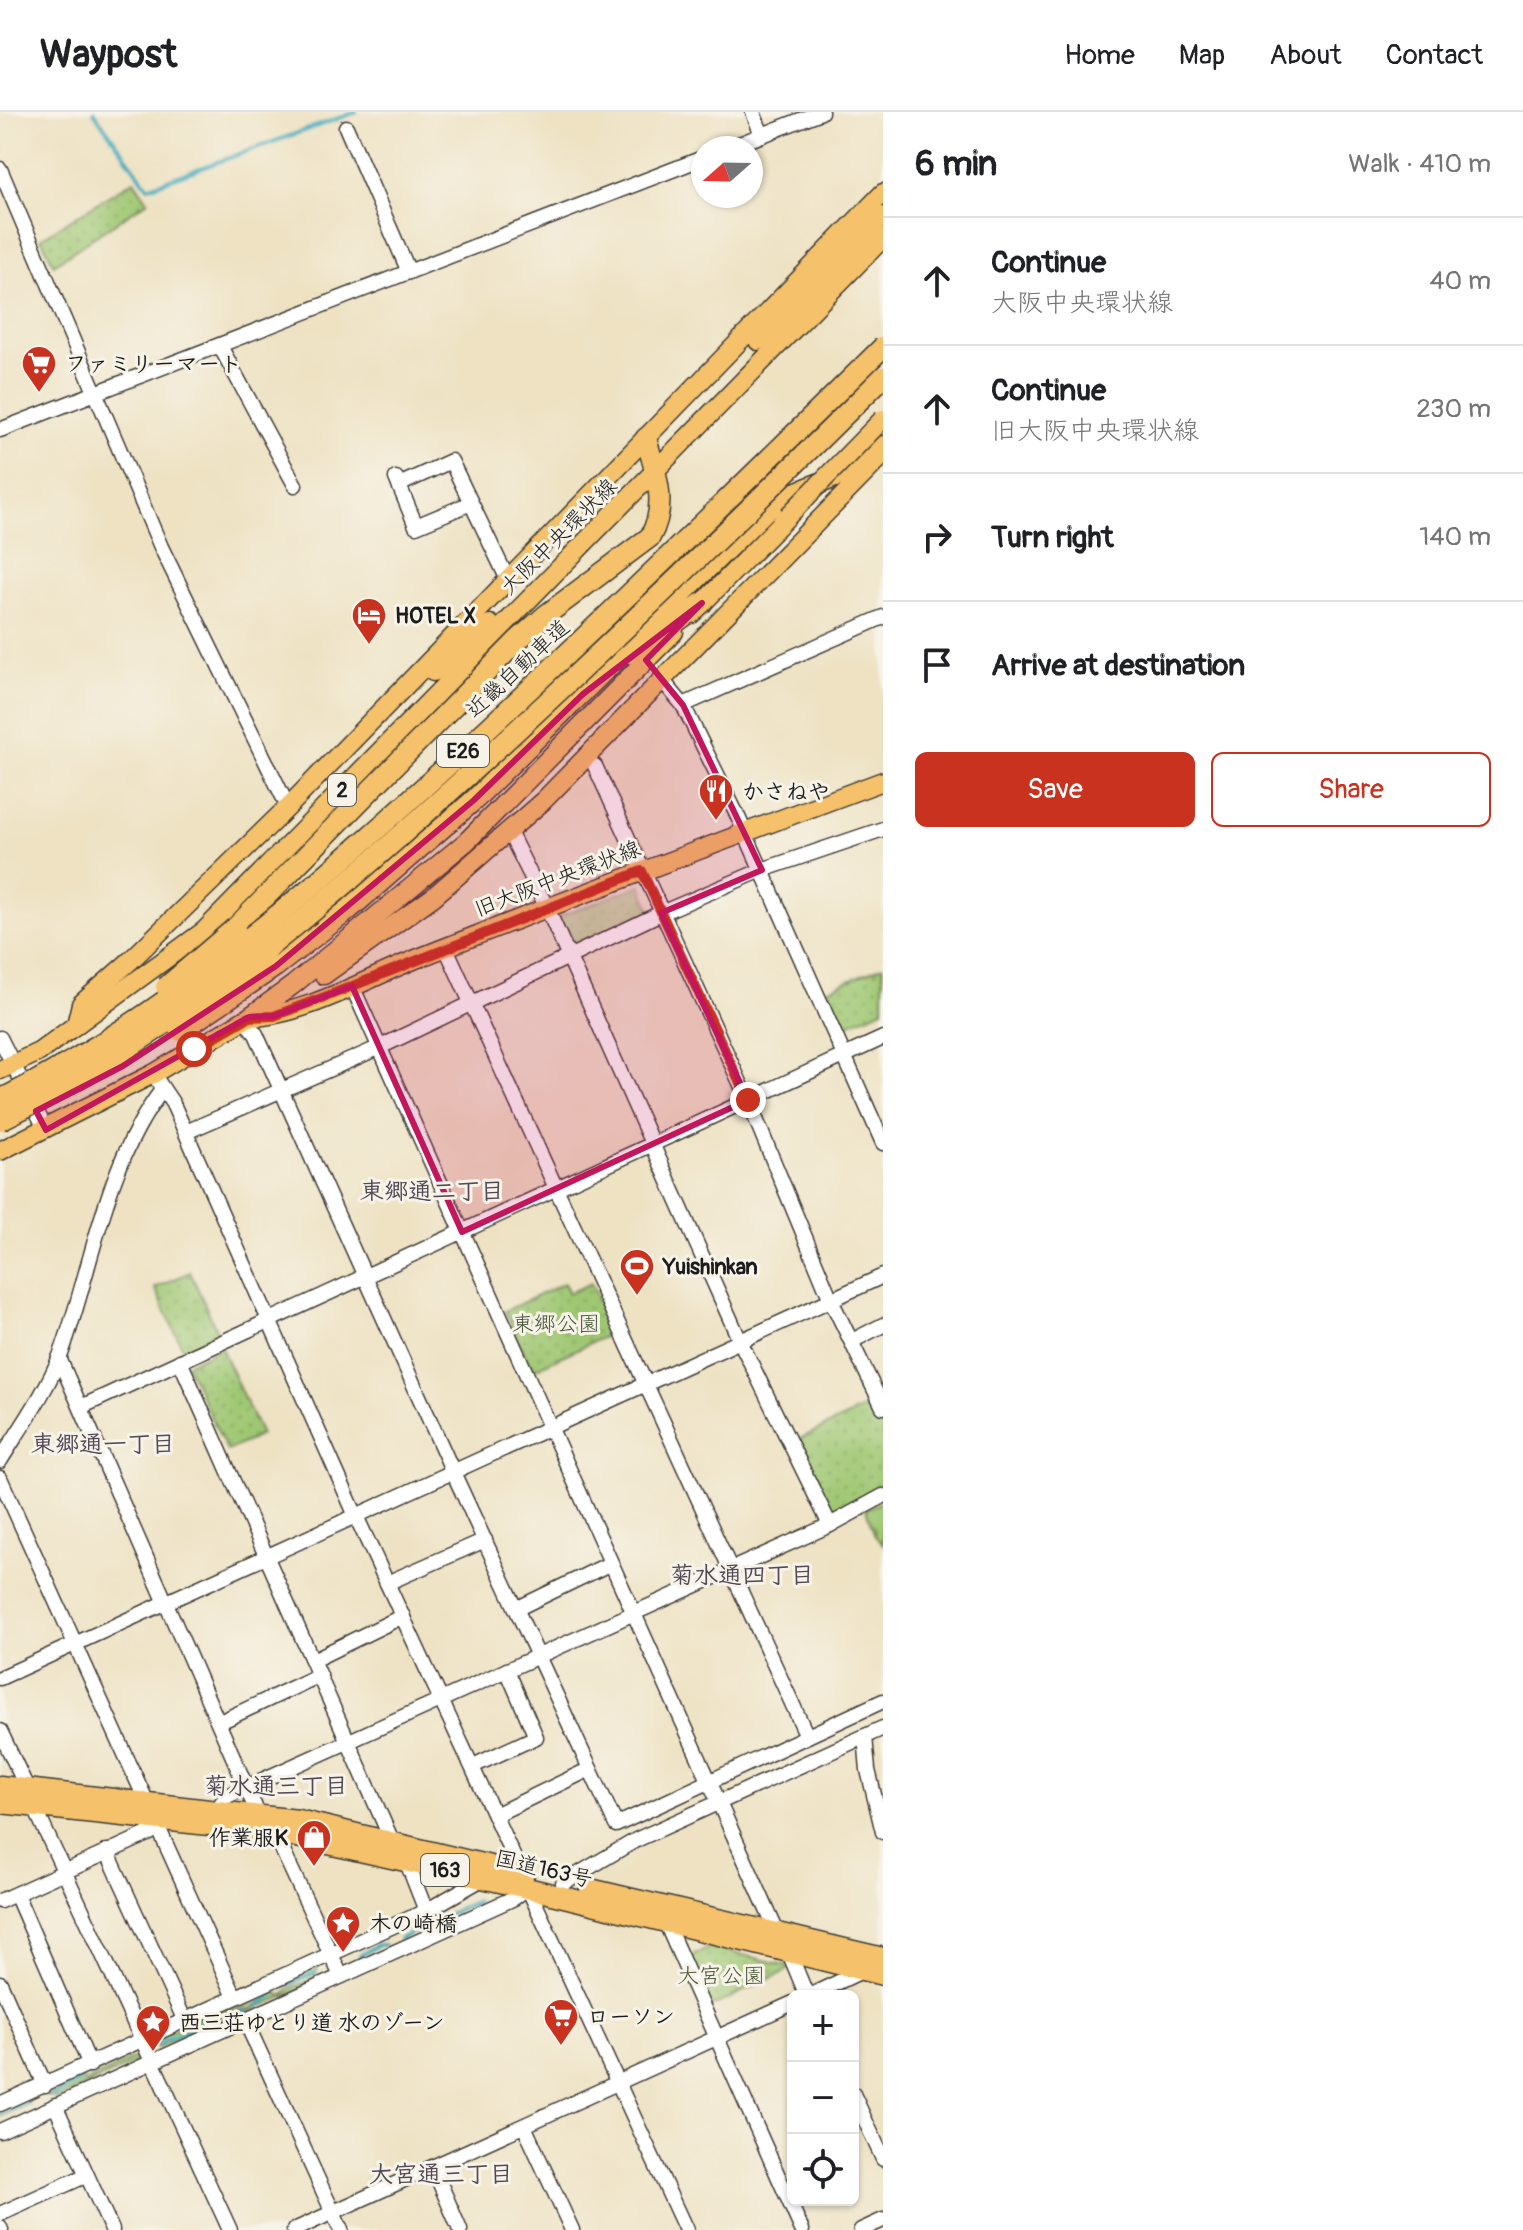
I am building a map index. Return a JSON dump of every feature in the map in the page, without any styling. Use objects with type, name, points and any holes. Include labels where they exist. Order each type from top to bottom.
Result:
[{"type":"highway","name":"近畿自動車道","points":[[0,1099],[42,1079],[160,1006],[288,909],[537,682],[715,513],[883,347]]},
{"type":"highway","name":"近畿自動車道","points":[[0,1120],[49,1096],[175,1019],[299,925],[518,729],[731,529],[883,377]]},
{"type":"highway","points":[[0,1099],[97,1039],[235,928],[518,640],[546,615],[650,537],[658,523],[661,506],[646,438]]},
{"type":"highway","points":[[0,1128],[123,1066],[276,966],[347,911],[474,800],[583,694],[730,542],[778,502],[840,475],[883,446]]},
{"type":"highway","points":[[583,694],[702,603]]},
{"type":"highway","name":"国道163号","points":[[0,1786],[30,1797],[151,1809],[274,1832],[482,1879],[563,1883],[883,1959]]},
{"type":"highway","name":"国道163号","points":[[0,1803],[30,1797]]},
{"type":"highway","name":"国道163号","points":[[151,1809],[217,1809],[258,1814],[392,1841],[665,1921],[873,1972]]},
{"type":"main road","name":"2","points":[[76,1025],[81,1004],[130,961],[288,807],[883,193]]},
{"type":"main road","points":[[699,386],[761,339],[883,216]]},
{"type":"main road","name":"大阪中央環状線","points":[[6,1067],[39,1052],[204,931],[883,238]]},
{"type":"main road","points":[[0,1151],[157,1082],[247,1019],[392,906],[467,841],[883,419]]},
{"type":"main road","points":[[271,1001],[295,995],[389,931],[509,832],[663,681],[883,455]]},
{"type":"main road","points":[[349,743],[554,573]]},
{"type":"main road","name":"旧大阪中央環状線","points":[[247,1019],[274,1016],[642,871],[883,781]]},
{"type":"main road","points":[[389,931],[402,965]]},
{"type":"street","points":[[753,112],[762,135],[821,112]]},
{"type":"street","points":[[346,127],[409,272]]},
{"type":"street","points":[[1,427],[220,346],[691,163]]},
{"type":"street","points":[[0,169],[161,547],[279,795],[288,807]]},
{"type":"street","points":[[220,346],[295,485]]},
{"type":"street","points":[[471,503],[416,526],[398,481],[451,461],[508,580]]},
{"type":"street","points":[[683,705],[883,617]]},
{"type":"street","points":[[663,681],[683,705],[745,832],[883,1143]]},
{"type":"street","points":[[595,766],[748,1100],[831,1300],[852,1341],[877,1377],[883,1407]]},
{"type":"street","points":[[186,1132],[378,1048],[661,913],[762,870],[883,829]]},
{"type":"street","points":[[509,832],[570,958],[740,1341],[830,1525]]},
{"type":"street","points":[[446,948],[473,1001],[807,1736]]},
{"type":"street","points":[[352,986],[777,1932]]},
{"type":"street","points":[[247,1019],[616,1825],[883,1701]]},
{"type":"street","points":[[0,1038],[6,1067],[46,1130]]},
{"type":"street","points":[[81,1407],[883,1038]]},
{"type":"street","points":[[157,1082],[173,1104],[186,1132],[356,1516],[686,2230]]},
{"type":"street","points":[[0,1461],[5,1440],[59,1358],[105,1207],[157,1082]]},
{"type":"street","points":[[0,1678],[883,1278]]},
{"type":"street","points":[[852,1341],[883,1325]]},
{"type":"street","points":[[59,1358],[258,1814]]},
{"type":"street","points":[[180,1361],[392,1841]]},
{"type":"street","points":[[0,1478],[235,1997]]},
{"type":"street","points":[[217,1809],[227,1796],[830,1525],[883,1496]]},
{"type":"street","points":[[387,1583],[485,1540]]},
{"type":"street","points":[[518,1608],[611,1563]]},
{"type":"street","points":[[313,1660],[403,1616]]},
{"type":"street","points":[[473,1766],[536,1737],[507,1670]]},
{"type":"street","points":[[220,1722],[320,1675]]},
{"type":"street","points":[[563,1883],[636,1840],[883,1728]]},
{"type":"street","points":[[0,1731],[230,2230]]},
{"type":"street","points":[[865,1736],[868,1770],[883,1832]]},
{"type":"street","points":[[495,1815],[590,1769]]},
{"type":"street","points":[[0,1901],[150,1833],[151,1809]]},
{"type":"street","points":[[274,1832],[341,1976]]},
{"type":"street","points":[[107,1851],[185,2021]]},
{"type":"street","points":[[406,1860],[426,1911]]},
{"type":"street","points":[[0,2104],[332,1955],[426,1911],[482,1879]]},
{"type":"street","points":[[0,2131],[514,1898],[524,1881]]},
{"type":"street","points":[[16,1894],[90,2065]]},
{"type":"street","points":[[665,1921],[802,2230]]},
{"type":"street","points":[[788,1950],[805,1990]]},
{"type":"street","points":[[824,1990],[873,1972],[883,1959]]},
{"type":"street","points":[[0,1983],[45,2085]]},
{"type":"street","points":[[294,2230],[787,2006]]},
{"type":"street","points":[[245,2020],[341,2230]]},
{"type":"street","points":[[55,2105],[107,2229]]},
{"type":"street","points":[[859,2107],[883,2159]]},
{"type":"street","points":[[524,2126],[572,2230]]},
{"type":"street","points":[[433,2167],[460,2230]]},
{"type":"street","points":[[0,2214],[85,2176]]},
{"type":"street","points":[[861,2230],[883,2220]]},
{"type":"highlighted area","points":[[702,603],[646,660],[683,705],[762,870],[661,913],[748,1100],[462,1232],[352,986],[274,1016],[249,1017],[46,1130],[36,1111],[123,1066],[276,966],[474,800],[583,694]]},
{"type":"green space","points":[[134,180],[148,201],[54,264],[41,238]]},
{"type":"green space","points":[[641,885],[652,913],[569,950],[555,918]]},
{"type":"green space","points":[[883,966],[883,1009],[839,1028],[823,991]]},
{"type":"green space","points":[[190,1272],[218,1333],[183,1349],[155,1288]]},
{"type":"green space","name":"東郷公園","points":[[564,1283],[569,1293],[591,1283],[614,1332],[532,1370],[505,1311]]},
{"type":"green space","points":[[221,1348],[261,1435],[227,1451],[186,1364]]},
{"type":"green space","points":[[873,1404],[883,1428],[883,1488],[830,1513],[795,1441]]},
{"type":"green space","points":[[883,1501],[883,1544],[875,1536],[866,1509]]},
{"type":"green space","name":"大宮公園","points":[[710,1947],[789,1966],[790,1969],[707,2009],[685,1960]]},
{"type":"green space","points":[[319,1962],[316,1975],[300,1979],[286,1988],[279,1983],[247,2006],[221,2011],[221,2017],[157,2048],[150,2040]]},
{"type":"green space","points":[[321,1981],[230,2020],[232,2012],[250,2009],[275,1991],[282,1996],[295,1986]]},
{"type":"green space","points":[[230,2020],[188,2038],[204,2027]]},
{"type":"green space","points":[[135,2057],[143,2059],[58,2099],[46,2096],[82,2077],[85,2083]]},
{"type":"waterway","points":[[94,112],[148,187],[356,112]]},
{"type":"waterway","points":[[429,1923],[476,1901],[475,1905],[459,1908]]},
{"type":"waterway","points":[[400,1939],[422,1927]]},
{"type":"waterway","points":[[360,1956],[377,1945],[384,1945]]},
{"type":"waterway","points":[[285,1986],[315,1972]]},
{"type":"waterway","points":[[258,2007],[275,1993]]},
{"type":"waterway","points":[[233,2014],[247,2012]]},
{"type":"waterway","points":[[157,2044],[219,2014]]},
{"type":"waterway","points":[[88,2075],[120,2059]]},
{"type":"waterway","points":[[53,2096],[81,2080]]},
{"type":"waterway","points":[[0,2115],[28,2103]]},
{"type":"place","name":"ファミリーマート","points":[[39,394]]},
{"type":"place","name":"HOTEL X","points":[[369,646]]},
{"type":"place","name":"かさねや","points":[[716,822]]},
{"type":"place","name":"Yuishinkan","points":[[637,1297]]},
{"type":"place","name":"作業服K","points":[[314,1868]]},
{"type":"place","name":"木の崎橋","points":[[343,1954]]},
{"type":"place","name":"ローソン","points":[[561,2047]]},
{"type":"place","name":"西三荘ゆとり道 水のゾーン","points":[[153,2053]]},
{"type":"district","name":"東郷通二丁目","points":[[432,1191]]},
{"type":"district","name":"東郷通一丁目","points":[[103,1444]]},
{"type":"district","name":"菊水通四丁目","points":[[742,1575]]},
{"type":"district","name":"菊水通三丁目","points":[[276,1786]]},
{"type":"district","name":"大宮通三丁目","points":[[441,2174]]},
{"type":"route","points":[[194,1049],[249,1017],[274,1016],[642,871],[748,1100]]}]
